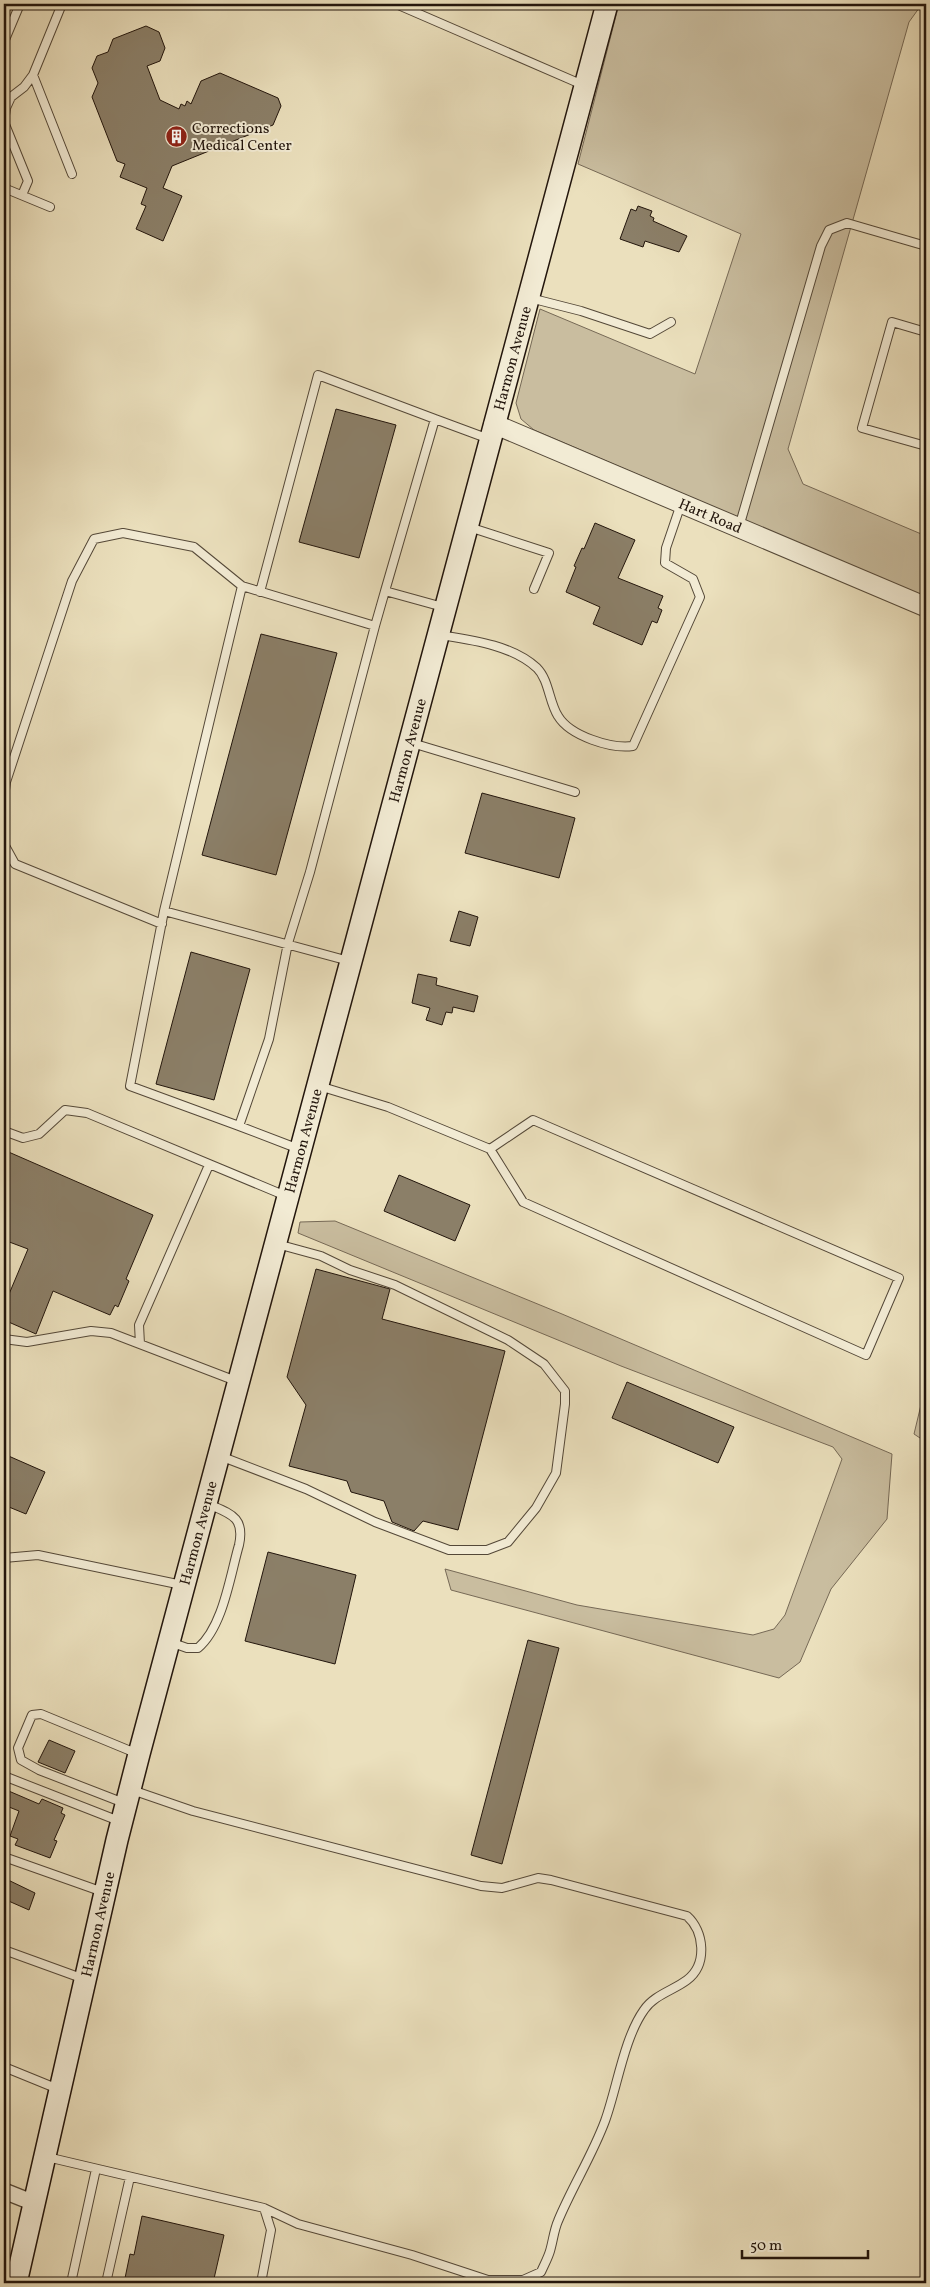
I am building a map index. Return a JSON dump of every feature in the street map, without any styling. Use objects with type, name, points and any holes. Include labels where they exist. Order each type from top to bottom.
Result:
[{"type":"main road","name":"Harmon Avenue","points":[[16,2283],[105,1892],[139,1754],[607,4]]},
{"type":"street","name":"Hart Road","points":[[492,432],[682,503],[926,607]]},
{"type":"street","points":[[4,2191],[34,2203]]},
{"type":"lane","points":[[4,42],[20,4]]},
{"type":"lane","points":[[22,195],[28,181],[4,122],[6,108],[11,97],[24,87],[32,75],[62,4]]},
{"type":"lane","points":[[396,4],[585,86]]},
{"type":"lane","points":[[32,75],[72,174]]},
{"type":"lane","points":[[4,188],[50,207]]},
{"type":"lane","points":[[739,527],[821,246],[829,230],[847,223],[926,246]]},
{"type":"lane","points":[[528,297],[581,311],[650,334],[671,322]]},
{"type":"lane","points":[[926,332],[892,322],[862,428],[926,446]]},
{"type":"lane","points":[[260,592],[318,376],[435,420],[492,432]]},
{"type":"lane","points":[[239,1126],[269,1039],[288,943],[310,872],[375,626],[435,420]]},
{"type":"lane","points":[[438,634],[474,641],[518,655],[538,669],[558,716],[574,732],[619,748],[633,746],[700,597],[692,579],[665,562],[666,548],[682,503]]},
{"type":"lane","points":[[467,527],[548,553],[534,589]]},
{"type":"lane","points":[[4,798],[6,782],[72,581],[94,538],[123,533],[194,546],[242,586],[375,626]]},
{"type":"lane","points":[[242,586],[164,912],[130,1086],[300,1150]]},
{"type":"lane","points":[[386,591],[445,608]]},
{"type":"lane","points":[[410,742],[575,792]]},
{"type":"lane","points":[[4,844],[15,864],[162,924]]},
{"type":"lane","points":[[164,912],[351,961]]},
{"type":"lane","points":[[318,1085],[388,1107],[490,1149],[522,1202],[866,1355],[899,1278],[533,1120],[490,1149]]},
{"type":"lane","points":[[4,1131],[23,1138],[39,1134],[65,1110],[87,1113],[288,1197]]},
{"type":"lane","points":[[140,1344],[139,1324],[209,1164]]},
{"type":"lane","points":[[218,1456],[306,1489],[375,1522],[449,1550],[487,1550],[508,1542],[536,1508],[556,1473],[565,1391],[544,1364],[508,1340],[395,1285],[350,1270],[321,1256],[275,1244]]},
{"type":"lane","points":[[4,1339],[27,1342],[92,1331],[111,1333],[238,1382]]},
{"type":"lane","points":[[169,1641],[187,1648],[198,1648],[207,1640],[215,1627],[239,1545],[242,1532],[239,1523],[232,1515],[205,1503]]},
{"type":"lane","points":[[4,1558],[38,1555],[184,1586]]},
{"type":"lane","points":[[126,1805],[30,1765],[21,1760],[18,1748],[32,1716],[40,1714],[139,1754]]},
{"type":"lane","points":[[4,1776],[126,1805],[193,1811],[481,1886],[502,1888],[538,1878],[551,1880],[687,1916],[695,1923],[701,1937],[702,1950],[696,1968],[689,1979],[658,1997],[644,2009],[628,2044],[605,2122],[556,2223],[550,2253],[541,2272],[523,2280],[488,2280],[412,2255],[298,2224],[264,2208],[44,2157]]},
{"type":"lane","points":[[4,1857],[105,1892]]},
{"type":"lane","points":[[4,1950],[85,1980]]},
{"type":"lane","points":[[4,2067],[59,2090]]},
{"type":"lane","points":[[71,2283],[96,2169]]},
{"type":"lane","points":[[106,2283],[130,2177]]},
{"type":"lane","points":[[261,2283],[271,2230],[264,2208]]},
{"type":"shaded area","points":[[619,4],[922,4],[909,22],[788,449],[803,484],[926,536],[926,598],[534,430],[521,419],[516,403],[540,309],[695,374],[741,234],[578,164]]},
{"type":"shaded area","points":[[335,1221],[562,1314],[892,1454],[887,1519],[831,1589],[800,1662],[779,1678],[451,1590],[445,1569],[577,1605],[753,1635],[774,1629],[785,1615],[842,1459],[833,1447],[621,1366],[298,1233],[300,1222]]},
{"type":"shaded area","points":[[926,1384],[926,1442],[914,1434]]},
{"type":"building","name":"Corrections Medical Center","points":[[146,26],[159,32],[165,48],[160,61],[147,66],[160,100],[179,109],[181,104],[185,106],[187,101],[191,104],[201,81],[220,73],[278,98],[281,106],[273,125],[172,166],[163,188],[182,196],[163,241],[136,229],[146,206],[141,204],[147,188],[120,177],[125,164],[117,161],[92,97],[98,83],[92,68],[97,56],[108,52],[113,39]]},
{"type":"building","points":[[638,206],[652,211],[650,216],[654,218],[653,221],[687,236],[679,252],[645,241],[643,247],[620,239],[631,209],[636,211]]},
{"type":"building","points":[[336,409],[396,425],[359,558],[299,542]]},
{"type":"building","points":[[595,523],[635,540],[618,578],[663,596],[658,608],[662,610],[657,623],[652,621],[642,645],[593,624],[600,607],[566,592],[576,567],[574,566],[582,548],[584,549]]},
{"type":"building","points":[[261,634],[337,653],[276,875],[202,855]]},
{"type":"building","points":[[482,793],[575,818],[559,878],[465,853]]},
{"type":"building","points":[[459,911],[478,917],[470,946],[450,941]]},
{"type":"building","points":[[191,952],[250,969],[214,1100],[156,1084]]},
{"type":"building","points":[[418,974],[437,978],[436,985],[478,996],[474,1012],[453,1007],[452,1013],[446,1012],[442,1025],[426,1020],[430,1008],[412,1003]]},
{"type":"building","points":[[4,1150],[153,1215],[126,1279],[129,1281],[118,1307],[115,1305],[110,1315],[53,1291],[36,1334],[4,1320],[4,1306],[28,1249],[4,1240]]},
{"type":"building","points":[[399,1175],[470,1205],[455,1241],[384,1211]]},
{"type":"building","points":[[316,1269],[390,1289],[382,1319],[505,1351],[458,1530],[423,1521],[414,1531],[392,1522],[384,1501],[351,1492],[347,1481],[289,1466],[306,1405],[287,1377]]},
{"type":"building","points":[[627,1382],[734,1427],[718,1463],[612,1418]]},
{"type":"building","points":[[4,1454],[45,1472],[26,1514],[4,1505]]},
{"type":"building","points":[[268,1552],[356,1575],[335,1664],[245,1641]]},
{"type":"building","points":[[528,1640],[559,1648],[502,1864],[471,1855]]},
{"type":"building","points":[[49,1740],[75,1751],[65,1773],[38,1762]]},
{"type":"building","points":[[4,1789],[39,1804],[42,1799],[63,1808],[61,1813],[65,1815],[54,1840],[57,1841],[50,1858],[15,1845],[18,1839],[10,1836],[19,1811],[4,1805]]},
{"type":"building","points":[[4,1878],[35,1893],[29,1910],[4,1899]]},
{"type":"building","points":[[142,2216],[224,2235],[213,2283],[124,2283],[130,2254],[134,2255]]},
{"type":"place","name":"Corrections Medical Center","points":[[176,137]]}]
